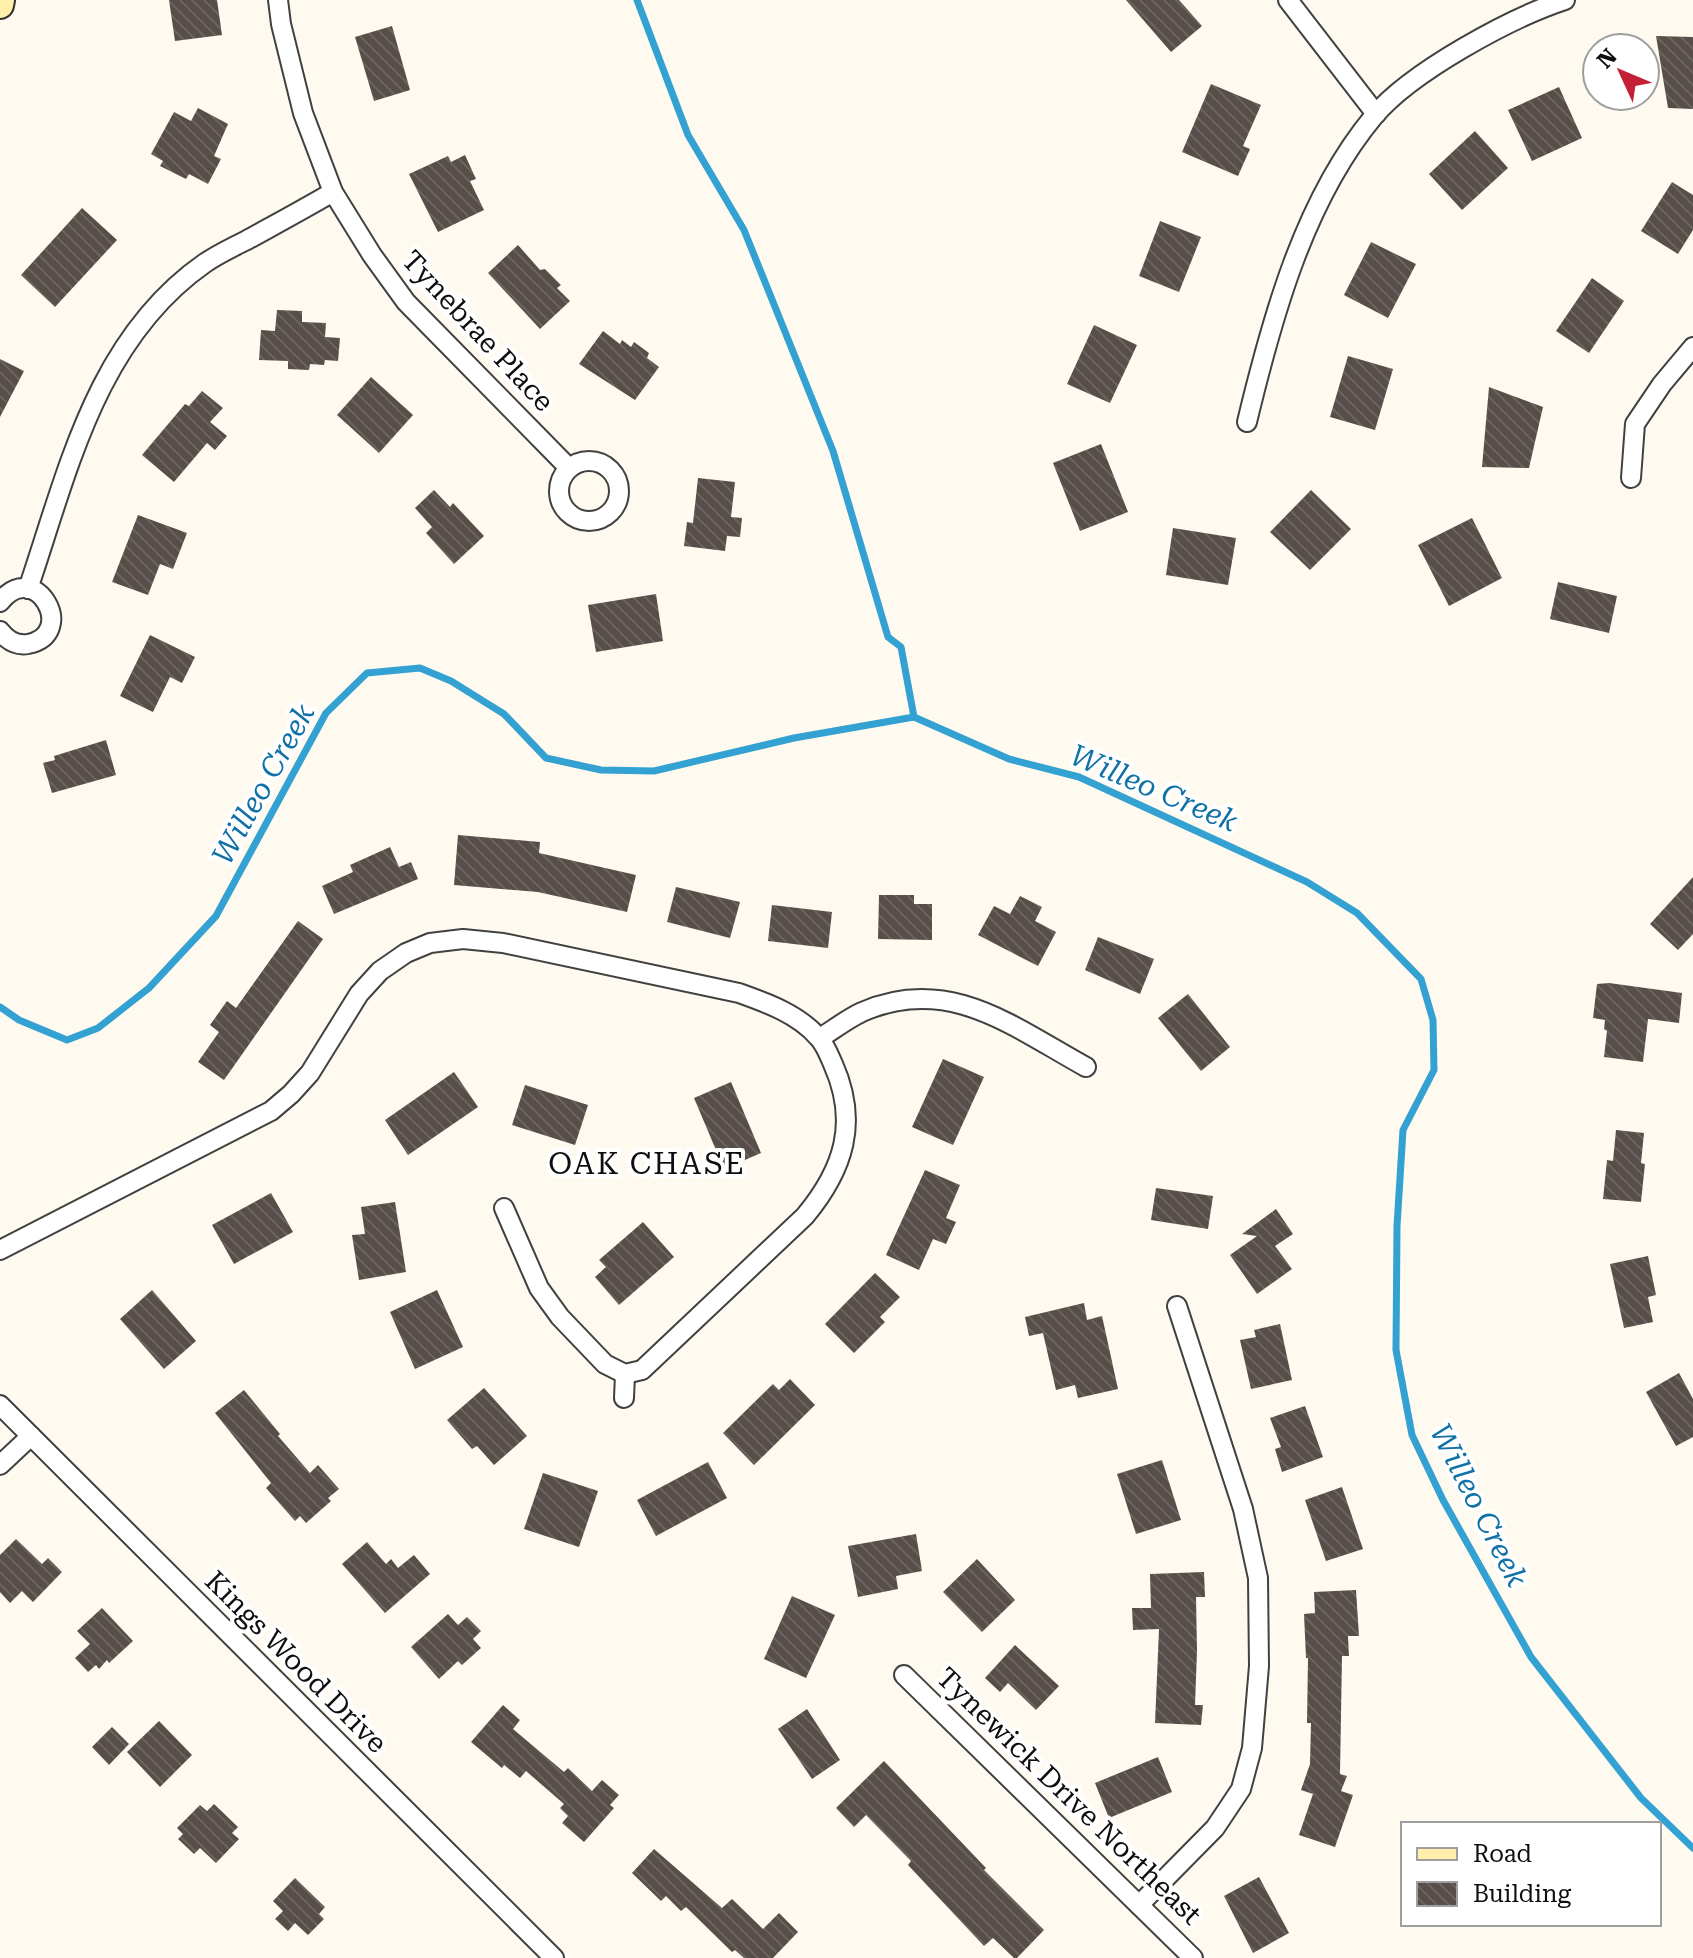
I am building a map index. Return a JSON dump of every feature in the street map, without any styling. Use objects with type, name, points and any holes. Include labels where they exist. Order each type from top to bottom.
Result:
[{"type":"street","name":"Tynebrae Place","points":[[278,0],[303,113],[333,192],[372,255],[406,302],[569,468]]},
{"type":"street","points":[[1288,0],[1376,114]]},
{"type":"street","points":[[1247,422],[1269,331],[1299,248],[1345,155],[1376,114],[1454,54],[1501,28],[1565,0]]},
{"type":"street","points":[[28,589],[88,413],[107,373],[132,333],[170,292],[205,262],[333,192]]},
{"type":"street","points":[[1631,478],[1635,424],[1662,384],[1693,347]]},
{"type":"street","points":[[0,602],[11,592],[28,589],[44,598],[51,615],[46,633],[40,639],[22,644],[5,637],[0,631]]},
{"type":"street","points":[[0,1250],[271,1111],[310,1073],[359,994],[380,971],[406,953],[430,943],[463,939],[503,943],[739,993],[770,1004],[798,1019],[820,1038],[841,1081],[847,1126],[843,1151],[821,1197],[805,1216],[642,1370],[625,1374],[605,1364],[560,1317],[539,1288],[504,1208]]},
{"type":"street","points":[[820,1038],[861,1013],[890,1002],[926,997],[955,1001],[990,1014],[1086,1067]]},
{"type":"street","points":[[1139,1905],[1215,1828],[1241,1789],[1252,1748],[1259,1666],[1258,1578],[1243,1509],[1177,1306]]},
{"type":"street","points":[[624,1398],[625,1374]]},
{"type":"street","name":"Kings Wood Drive","points":[[0,1405],[554,1958]]},
{"type":"street","points":[[0,1465],[31,1436]]},
{"type":"street","name":"Tynewick Drive Northeast","points":[[904,1675],[1193,1958]]},
{"type":"building","points":[[169,0],[217,0],[222,35],[175,41]]},
{"type":"building","points":[[1126,0],[1179,0],[1202,26],[1171,52]]},
{"type":"building","points":[[392,26],[410,90],[374,101],[355,37]]},
{"type":"building","points":[[1661,36],[1693,37],[1693,109],[1668,108],[1661,66]]},
{"type":"building","points":[[1211,84],[1261,105],[1243,146],[1250,149],[1238,176],[1182,152]]},
{"type":"building","points":[[1559,87],[1582,138],[1532,161],[1508,110]]},
{"type":"building","points":[[198,108],[228,124],[214,156],[221,159],[208,184],[189,174],[186,179],[160,166],[163,161],[151,154],[174,112],[191,121]]},
{"type":"building","points":[[1475,131],[1508,168],[1462,210],[1429,174]]},
{"type":"building","points":[[465,155],[476,179],[470,181],[484,210],[438,232],[409,174],[448,156],[451,162]]},
{"type":"building","points":[[1672,182],[1693,195],[1693,230],[1678,254],[1641,231]]},
{"type":"building","points":[[82,208],[117,240],[55,307],[21,275]]},
{"type":"building","points":[[1160,221],[1201,237],[1179,292],[1139,276]]},
{"type":"building","points":[[1371,242],[1416,264],[1388,318],[1344,295]]},
{"type":"building","points":[[518,245],[540,270],[545,269],[561,285],[557,288],[570,301],[540,329],[488,273]]},
{"type":"building","points":[[1592,278],[1624,301],[1589,353],[1556,331]]},
{"type":"building","points":[[277,310],[302,311],[302,322],[326,323],[325,337],[340,338],[338,361],[325,360],[324,365],[310,364],[309,370],[288,369],[288,361],[259,360],[261,330],[275,331]]},
{"type":"building","points":[[1094,325],[1137,345],[1110,403],[1067,384]]},
{"type":"building","points":[[603,331],[620,344],[622,340],[631,347],[634,342],[649,353],[647,358],[659,367],[635,400],[579,364]]},
{"type":"building","points":[[1348,356],[1393,369],[1375,430],[1330,417]]},
{"type":"building","points":[[0,359],[24,371],[0,417]]},
{"type":"building","points":[[371,377],[413,415],[379,453],[337,415]]},
{"type":"building","points":[[1489,387],[1543,407],[1529,468],[1482,467]]},
{"type":"building","points":[[202,391],[223,408],[210,422],[227,436],[215,450],[207,443],[174,482],[142,455],[185,404],[189,406]]},
{"type":"building","points":[[1101,444],[1128,512],[1080,531],[1053,463]]},
{"type":"building","points":[[698,478],[735,482],[731,517],[742,518],[740,537],[727,536],[725,551],[684,546],[687,522],[693,523]]},
{"type":"building","points":[[434,490],[450,507],[453,503],[484,536],[454,564],[426,533],[432,527],[415,508]]},
{"type":"building","points":[[1311,490],[1351,529],[1310,570],[1270,532]]},
{"type":"building","points":[[138,515],[187,533],[173,569],[160,564],[148,595],[112,582]]},
{"type":"building","points":[[1472,518],[1502,578],[1449,606],[1418,545]]},
{"type":"building","points":[[1173,528],[1236,538],[1228,585],[1166,575]]},
{"type":"building","points":[[1558,582],[1617,596],[1609,633],[1550,619]]},
{"type":"building","points":[[656,594],[663,641],[596,652],[588,605]]},
{"type":"building","points":[[150,635],[195,657],[182,683],[170,677],[153,712],[120,696]]},
{"type":"building","points":[[106,740],[116,775],[52,793],[43,763],[55,760],[54,756]]},
{"type":"building","points":[[458,835],[540,842],[539,853],[636,875],[627,912],[538,892],[454,885]]},
{"type":"building","points":[[390,847],[399,867],[411,862],[418,879],[334,914],[322,886],[353,872],[350,865]]},
{"type":"building","points":[[1693,877],[1693,934],[1678,950],[1650,924]]},
{"type":"building","points":[[676,887],[740,902],[730,938],[667,922]]},
{"type":"building","points":[[879,895],[914,895],[914,904],[932,904],[932,940],[878,939]]},
{"type":"building","points":[[1020,896],[1042,907],[1035,921],[1056,932],[1038,966],[978,935],[994,906],[1010,914]]},
{"type":"building","points":[[772,905],[832,912],[828,948],[768,941]]},
{"type":"building","points":[[298,921],[323,939],[224,1080],[198,1062],[219,1032],[210,1025],[227,1001],[236,1008]]},
{"type":"building","points":[[1098,937],[1154,959],[1140,994],[1085,970]]},
{"type":"building","points":[[1597,984],[1682,993],[1679,1023],[1648,1019],[1643,1062],[1604,1057],[1605,1020],[1593,1018]]},
{"type":"building","points":[[1188,994],[1230,1047],[1201,1071],[1158,1018]]},
{"type":"building","points":[[943,1059],[984,1077],[953,1145],[912,1127]]},
{"type":"building","points":[[454,1072],[478,1107],[408,1155],[385,1120]]},
{"type":"building","points":[[731,1082],[761,1153],[724,1169],[694,1098]]},
{"type":"building","points":[[525,1085],[588,1105],[575,1145],[512,1125]]},
{"type":"building","points":[[1616,1130],[1644,1133],[1641,1202],[1603,1199],[1607,1160],[1613,1161]]},
{"type":"building","points":[[925,1170],[960,1185],[946,1218],[956,1222],[946,1244],[933,1239],[919,1270],[886,1255]]},
{"type":"building","points":[[1156,1188],[1213,1196],[1208,1229],[1151,1220]]},
{"type":"building","points":[[271,1193],[293,1232],[234,1264],[212,1225]]},
{"type":"building","points":[[395,1202],[406,1272],[359,1280],[352,1235],[365,1234],[361,1207]]},
{"type":"building","points":[[1276,1209],[1293,1234],[1275,1246],[1292,1269],[1257,1294],[1230,1255],[1257,1236],[1242,1234]]},
{"type":"building","points":[[643,1222],[674,1257],[619,1305],[595,1277],[606,1267],[599,1260]]},
{"type":"building","points":[[1648,1256],[1656,1295],[1648,1297],[1653,1322],[1624,1328],[1610,1264]]},
{"type":"building","points":[[875,1273],[900,1297],[880,1317],[885,1322],[854,1353],[825,1324]]},
{"type":"building","points":[[152,1290],[196,1341],[164,1369],[120,1319]]},
{"type":"building","points":[[437,1290],[463,1347],[415,1369],[390,1312]]},
{"type":"building","points":[[1084,1303],[1087,1320],[1102,1316],[1118,1389],[1078,1398],[1075,1385],[1056,1390],[1043,1333],[1029,1336],[1025,1317]]},
{"type":"building","points":[[1280,1324],[1292,1380],[1251,1389],[1240,1340],[1256,1337],[1254,1330]]},
{"type":"building","points":[[1679,1373],[1693,1399],[1693,1437],[1676,1446],[1646,1392]]},
{"type":"building","points":[[790,1379],[815,1405],[754,1465],[723,1433],[773,1384],[779,1390]]},
{"type":"building","points":[[484,1388],[527,1436],[494,1465],[477,1446],[472,1449],[447,1420]]},
{"type":"building","points":[[244,1390],[310,1473],[318,1465],[339,1489],[328,1498],[331,1501],[306,1523],[300,1516],[295,1521],[266,1488],[271,1483],[215,1413]]},
{"type":"building","points":[[1305,1406],[1323,1457],[1282,1472],[1275,1449],[1281,1447],[1270,1418]]},
{"type":"building","points":[[1162,1460],[1181,1520],[1136,1534],[1117,1474]]},
{"type":"building","points":[[708,1462],[727,1498],[656,1536],[637,1500]]},
{"type":"building","points":[[543,1473],[598,1491],[579,1547],[524,1529]]},
{"type":"building","points":[[1342,1487],[1363,1549],[1326,1561],[1305,1500]]},
{"type":"building","points":[[916,1534],[922,1571],[896,1576],[898,1589],[858,1597],[848,1546]]},
{"type":"building","points":[[16,1539],[42,1564],[48,1558],[62,1572],[33,1602],[22,1591],[10,1603],[0,1592],[0,1555]]},
{"type":"building","points":[[367,1542],[386,1564],[391,1559],[398,1568],[414,1555],[430,1574],[385,1613],[342,1564]]},
{"type":"building","points":[[977,1559],[1015,1600],[982,1632],[943,1592]]},
{"type":"building","points":[[1204,1572],[1205,1597],[1196,1597],[1195,1705],[1203,1705],[1201,1725],[1155,1723],[1159,1629],[1133,1630],[1132,1608],[1151,1608],[1150,1574]]},
{"type":"building","points":[[1356,1590],[1359,1636],[1348,1636],[1349,1656],[1342,1656],[1340,1774],[1347,1776],[1341,1791],[1353,1795],[1335,1847],[1299,1835],[1313,1794],[1301,1790],[1310,1764],[1311,1723],[1307,1723],[1308,1658],[1304,1614],[1315,1613],[1314,1592]]},
{"type":"building","points":[[792,1596],[835,1615],[806,1678],[764,1659]]},
{"type":"building","points":[[102,1608],[133,1641],[109,1663],[107,1660],[99,1669],[96,1665],[88,1672],[75,1658],[90,1644],[77,1631]]},
{"type":"building","points":[[448,1614],[458,1625],[467,1617],[481,1631],[473,1639],[481,1648],[462,1665],[458,1661],[439,1679],[411,1647]]},
{"type":"building","points":[[1015,1645],[1059,1686],[1036,1710],[1008,1683],[1000,1692],[985,1678]]},
{"type":"building","points":[[503,1705],[520,1720],[513,1729],[564,1772],[568,1768],[592,1791],[602,1780],[619,1795],[610,1805],[614,1808],[584,1842],[562,1823],[568,1816],[560,1808],[564,1804],[526,1771],[520,1778],[504,1765],[502,1768],[471,1742]]},
{"type":"building","points":[[807,1709],[840,1760],[812,1779],[778,1729]]},
{"type":"building","points":[[159,1721],[192,1755],[160,1787],[127,1752]]},
{"type":"building","points":[[112,1727],[129,1744],[109,1765],[92,1747]]},
{"type":"building","points":[[1158,1757],[1172,1792],[1109,1818],[1095,1783]]},
{"type":"building","points":[[884,1761],[1044,1930],[1017,1958],[993,1938],[984,1946],[908,1865],[911,1861],[866,1815],[854,1827],[836,1808]]},
{"type":"building","points":[[214,1804],[238,1827],[232,1833],[239,1839],[216,1863],[200,1848],[194,1854],[178,1839],[183,1834],[177,1828],[200,1805],[207,1811]]},
{"type":"building","points":[[654,1849],[722,1908],[732,1899],[763,1929],[779,1913],[798,1932],[773,1958],[744,1958],[735,1950],[732,1952],[686,1907],[681,1911],[666,1896],[661,1901],[632,1873]]},
{"type":"building","points":[[1259,1877],[1289,1933],[1253,1953],[1224,1896]]},
{"type":"building","points":[[295,1878],[325,1907],[319,1914],[324,1919],[308,1935],[295,1923],[288,1931],[275,1919],[283,1911],[273,1901]]},
{"type":"waterway","points":[[637,0],[688,135],[744,230],[833,451],[888,637],[901,647],[914,717]]},
{"type":"waterway","name":"Willeo Creek","points":[[0,1007],[19,1020],[67,1040],[98,1028],[149,988],[216,916],[326,713],[367,673],[420,668],[451,681],[504,714],[546,758],[601,770],[654,771],[794,738],[914,717],[1009,759],[1079,777],[1307,882],[1357,913],[1421,979],[1433,1020],[1434,1070],[1403,1130],[1397,1226],[1396,1350],[1412,1435],[1443,1500],[1531,1657],[1641,1798],[1693,1848]]},
{"type":"district","name":"OAK CHASE","points":[[647,1163]]}]
